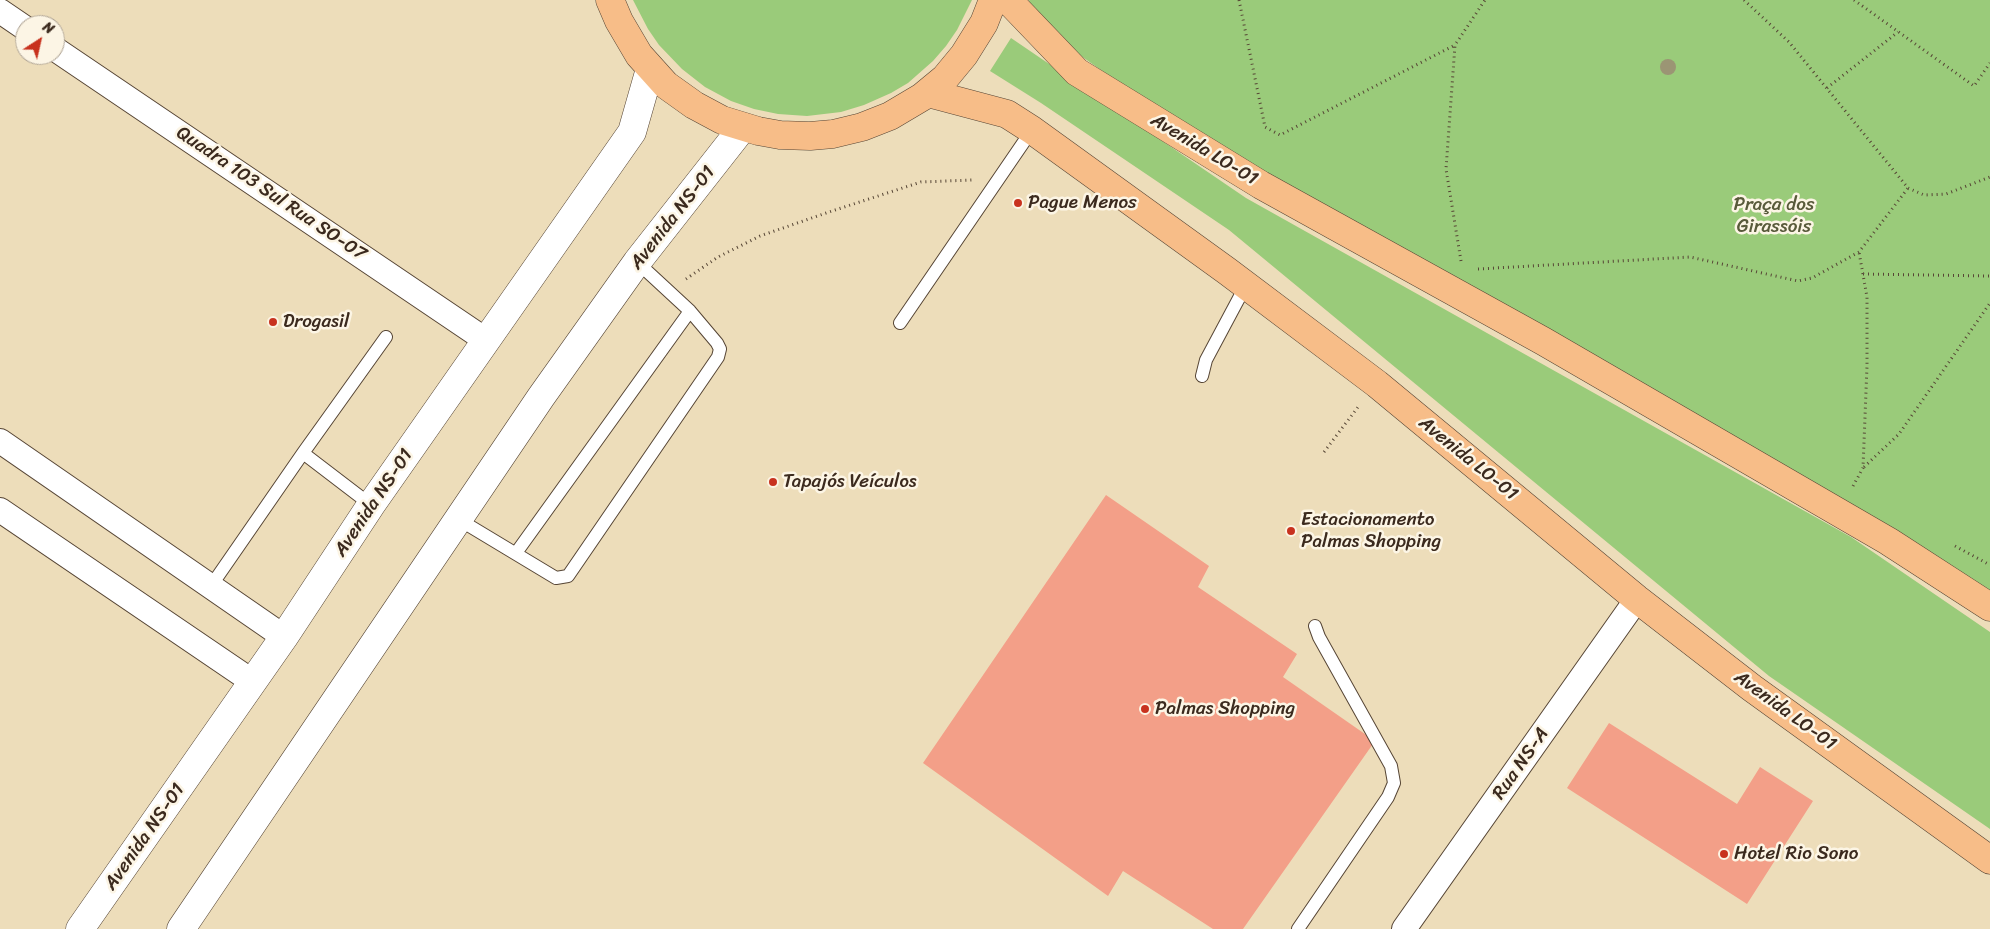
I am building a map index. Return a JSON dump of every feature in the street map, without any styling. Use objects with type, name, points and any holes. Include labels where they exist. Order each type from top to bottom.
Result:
[{"type":"main road","points":[[610,0],[626,36],[650,68],[670,88],[694,105],[722,120],[772,134],[795,136],[840,133],[862,127],[890,116],[928,92],[945,78],[964,55],[980,30],[993,0]]},
{"type":"main road","name":"Avenida LO-01","points":[[1008,0],[1077,72],[1261,185],[1456,279],[1879,536],[1990,607]]},
{"type":"main road","name":"Avenida LO-01","points":[[928,92],[1007,114],[1032,130],[1246,285],[1377,384],[1637,599],[1752,688],[1990,860]]},
{"type":"street","points":[[0,12],[15,22]]},
{"type":"street","name":"Quadra 103 Sul Rua SO-07","points":[[65,55],[488,340]]},
{"type":"street","name":"Avenida NS-01","points":[[80,929],[284,637],[371,505],[632,132],[650,68]]},
{"type":"street","name":"Avenida NS-01","points":[[181,929],[541,397],[637,262],[743,127]]},
{"type":"street","points":[[0,441],[284,637]]},
{"type":"street","points":[[0,510],[253,682]]},
{"type":"street","name":"Rua NS-A","points":[[1404,929],[1637,599]]},
{"type":"lane","points":[[900,323],[1032,130]]},
{"type":"lane","points":[[458,519],[556,578],[568,576],[718,357],[720,350],[717,343],[690,311],[637,262]]},
{"type":"lane","points":[[1202,376],[1206,360],[1246,285]]},
{"type":"lane","points":[[516,553],[690,311]]},
{"type":"lane","points":[[211,586],[386,337]]},
{"type":"lane","points":[[303,453],[371,505]]},
{"type":"lane","points":[[1298,929],[1388,797],[1394,783],[1391,766],[1319,637],[1315,626]]},
{"type":"path","points":[[1239,0],[1265,127],[1280,135],[1455,45],[1485,0]]},
{"type":"path","points":[[1744,0],[1789,42],[1908,188],[1924,195],[1946,194],[1990,177]]},
{"type":"path","points":[[1854,0],[1974,86],[1989,67]]},
{"type":"path","points":[[1827,88],[1898,32]]},
{"type":"path","points":[[1455,45],[1446,169],[1456,279],[1690,257],[1798,282],[1812,278],[1859,252],[1908,188]]},
{"type":"path","points":[[668,291],[726,253],[760,236],[829,212],[920,182],[998,180]]},
{"type":"path","points":[[1859,252],[1867,297],[1868,366],[1863,468]]},
{"type":"path","points":[[1863,274],[1990,276]]},
{"type":"path","points":[[1853,485],[1863,468],[1899,434],[1990,303]]},
{"type":"path","points":[[1324,452],[1377,384]]},
{"type":"green space","points":[[633,0],[972,0],[957,30],[946,46],[933,61],[908,83],[864,105],[841,112],[807,116],[778,114],[754,109],[731,101],[705,87],[682,69],[659,45],[648,29]]},
{"type":"green space","name":"Praça dos Girassóis","points":[[1029,0],[1990,0],[1990,595],[1173,121],[1050,34],[1031,8]]},
{"type":"green space","points":[[1011,38],[1246,198],[1851,537],[1990,632],[1990,829],[1769,676],[1229,230],[1041,103],[990,71]]},
{"type":"building","name":"Palmas Shopping","points":[[1106,495],[1209,566],[1198,587],[1297,654],[1283,677],[1375,741],[1243,929],[1213,929],[1123,871],[1108,896],[923,763]]},
{"type":"building","name":"Hotel Rio Sono","points":[[1609,723],[1737,804],[1760,767],[1813,801],[1747,904],[1567,788]]},
{"type":"place","name":"Pague Menos","points":[[1018,203]]},
{"type":"place","name":"Drogasil","points":[[273,322]]},
{"type":"place","name":"Tapajós Veículos","points":[[773,482]]},
{"type":"place","name":"Estacionamento Palmas Shopping","points":[[1291,531]]},
{"type":"place","name":"Palmas Shopping","points":[[1145,709]]},
{"type":"place","name":"Hotel Rio Sono","points":[[1724,854]]}]
